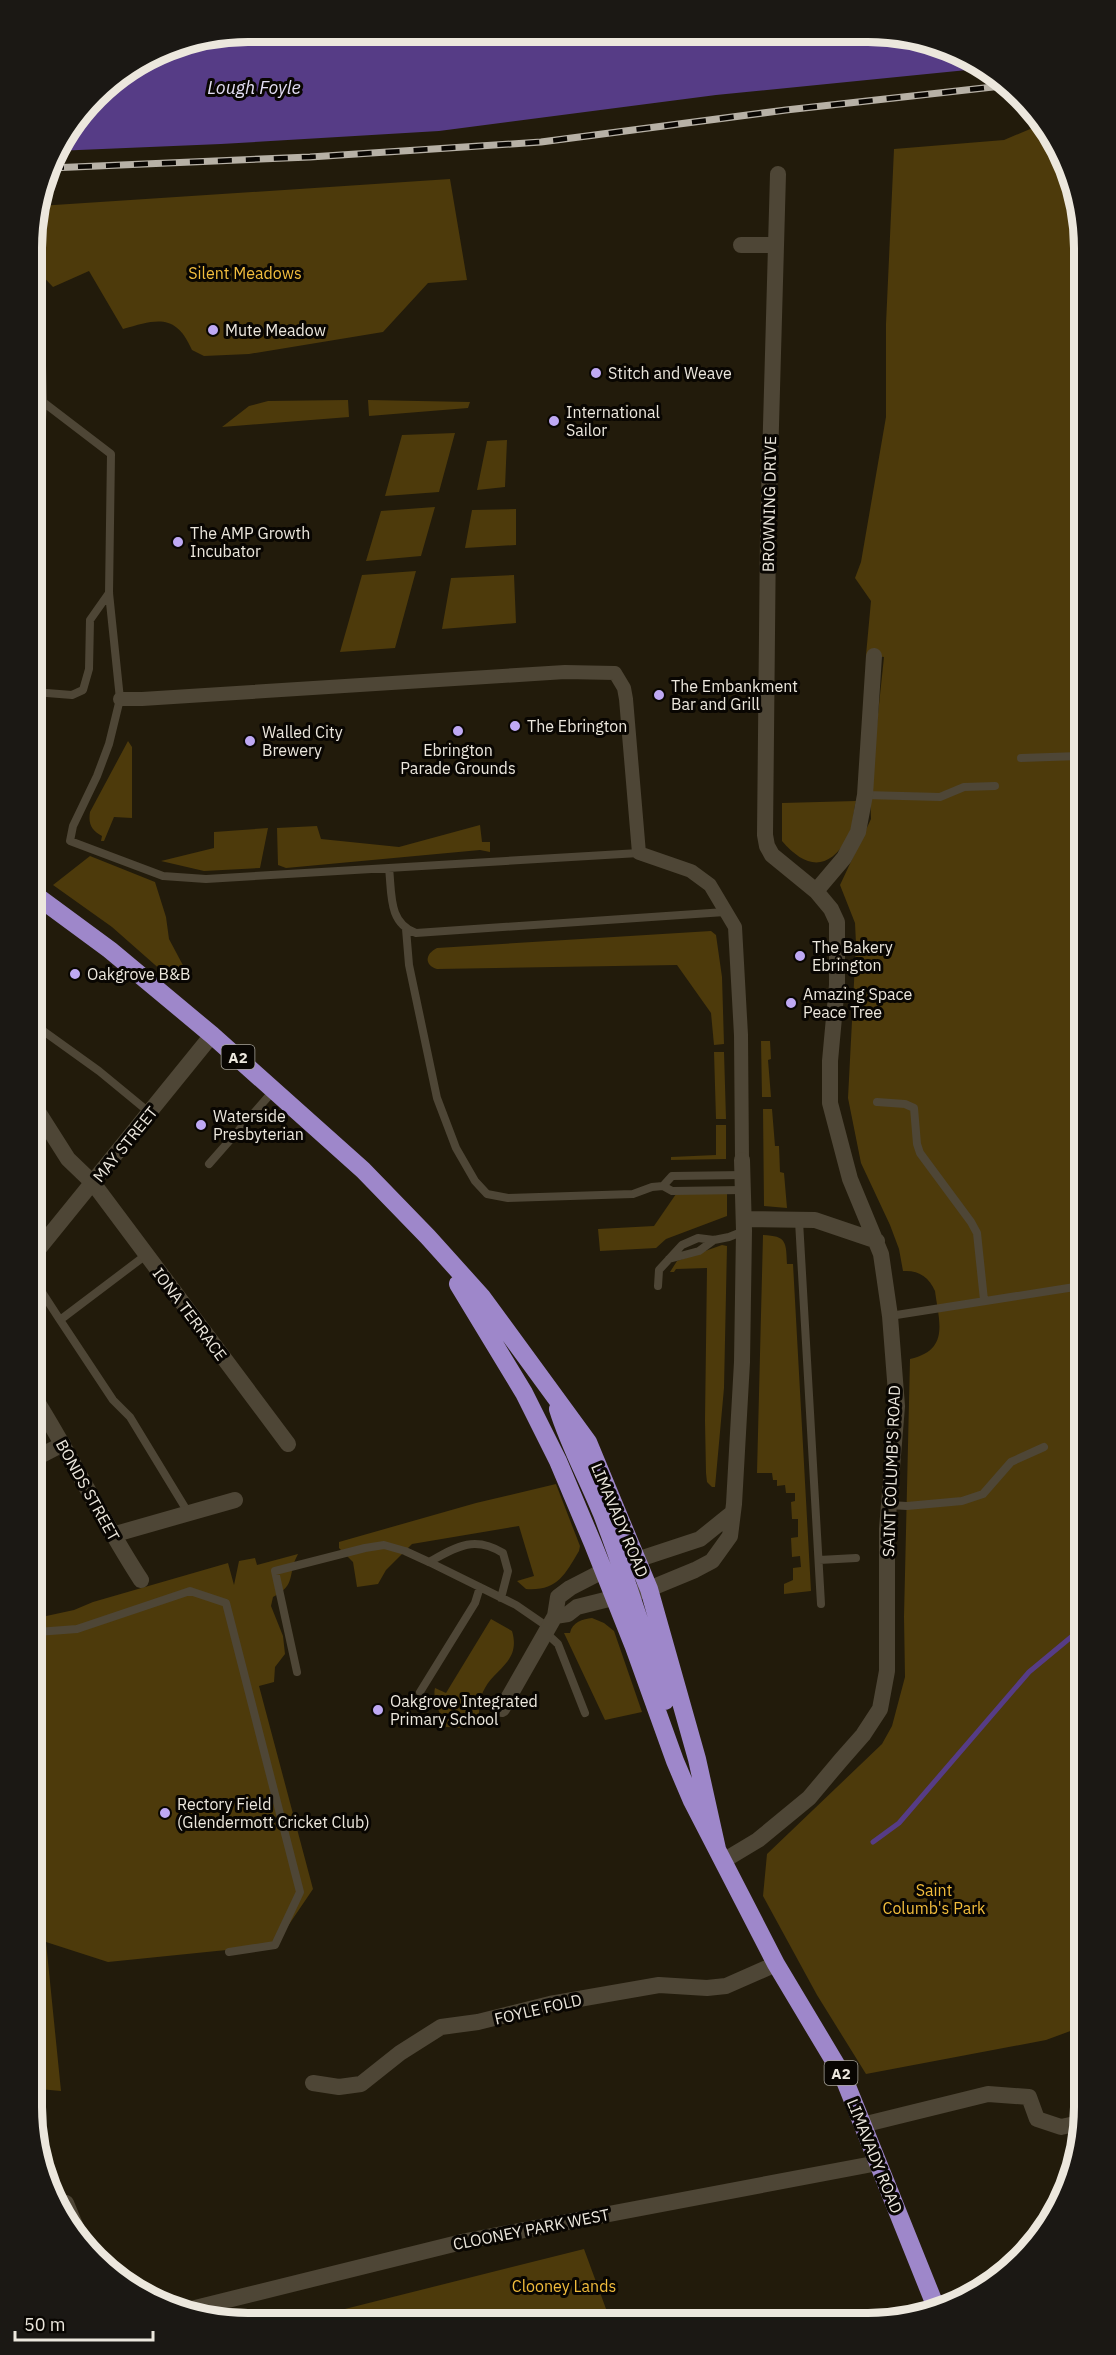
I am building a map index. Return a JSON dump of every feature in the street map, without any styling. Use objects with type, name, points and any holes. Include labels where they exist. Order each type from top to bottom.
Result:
[{"type":"highway","name":"LIMAVADY ROAD","points":[[42,900],[110,950],[212,1035],[363,1170],[482,1297],[588,1442],[697,1759],[720,1855]]},
{"type":"highway","name":"LIMAVADY ROAD","points":[[428,1237],[524,1393],[558,1461],[634,1647],[675,1761],[692,1801],[776,1964],[843,2076],[934,2302]]},
{"type":"highway","points":[[640,1591],[671,1720],[675,1761]]},
{"type":"street","name":"BROWNING DRIVE","points":[[765,835],[768,522],[778,174]]},
{"type":"street","points":[[741,245],[776,245]]},
{"type":"street","points":[[816,891],[844,858],[858,832],[865,795],[874,656]]},
{"type":"street","points":[[120,699],[565,672],[615,673],[624,688],[626,699],[639,853],[691,871],[710,885],[735,927],[740,982],[744,1225],[742,1362],[730,1536],[712,1561],[640,1591],[577,1607],[550,1625]]},
{"type":"street","name":"SAINT COLUMB'S ROAD","points":[[720,1855],[758,1840],[809,1798],[863,1735],[879,1709],[887,1671],[889,1505],[897,1406],[890,1316],[881,1254],[850,1179],[830,1103],[830,1061],[837,985],[837,922],[831,909],[816,891],[772,855],[765,835]]},
{"type":"street","name":"MAY STREET","points":[[42,1245],[212,1035]]},
{"type":"street","name":"IONA TERRACE","points":[[42,1131],[93,1183],[288,1444]]},
{"type":"street","points":[[744,1225],[815,1220],[877,1241]]},
{"type":"street","name":"BONDS STREET","points":[[42,1410],[112,1535],[141,1580]]},
{"type":"street","points":[[42,1455],[63,1444]]},
{"type":"street","points":[[112,1535],[236,1500]]},
{"type":"street","points":[[502,1709],[550,1625],[558,1597],[603,1571],[700,1539],[732,1514]]},
{"type":"street","name":"FOYLE FOLD","points":[[313,2083],[339,2087],[361,2084],[399,2053],[441,2027],[478,2022],[550,2004],[659,1985],[707,1988],[726,1986],[776,1964]]},
{"type":"street","points":[[862,2125],[988,2094],[1029,2097],[1037,2119],[1061,2127],[1073,2124]]},
{"type":"street","name":"CLOONEY PARK WEST","points":[[199,2307],[466,2241],[878,2163]]},
{"type":"lane","points":[[42,364],[42,420]]},
{"type":"lane","points":[[43,402],[111,453],[109,593],[120,699],[109,744],[97,776],[73,826],[70,842],[163,876],[206,879],[639,853]]},
{"type":"lane","points":[[42,693],[72,694],[83,690],[89,669],[90,620],[109,593]]},
{"type":"lane","points":[[1022,758],[1074,756]]},
{"type":"lane","points":[[865,795],[940,797],[964,787],[995,786]]},
{"type":"lane","points":[[389,868],[393,907],[398,922],[406,929],[416,933],[725,912]]},
{"type":"lane","points":[[406,929],[409,965],[436,1098],[456,1148],[475,1181],[487,1194],[508,1198],[633,1194],[652,1187],[663,1186],[672,1191],[743,1175]]},
{"type":"lane","points":[[42,1030],[99,1071],[150,1113]]},
{"type":"lane","points":[[209,1164],[274,1089]]},
{"type":"lane","points":[[877,1102],[905,1104],[914,1108],[920,1153],[977,1233],[984,1300]]},
{"type":"lane","points":[[663,1186],[672,1176],[743,1175]]},
{"type":"lane","points":[[799,1221],[821,1604]]},
{"type":"lane","points":[[658,1286],[659,1270],[669,1259],[699,1251],[714,1240],[729,1237],[744,1225]]},
{"type":"lane","points":[[60,1320],[146,1255]]},
{"type":"lane","points":[[890,1316],[1074,1287]]},
{"type":"lane","points":[[42,1292],[113,1400],[130,1417],[189,1514]]},
{"type":"lane","points":[[889,1505],[907,1506],[962,1501],[983,1494],[1011,1462],[1044,1447]]},
{"type":"lane","points":[[429,1562],[458,1546],[489,1544],[503,1552],[508,1570],[501,1598]]},
{"type":"lane","points":[[297,1672],[275,1571],[384,1545],[405,1551],[429,1562],[550,1625],[585,1713]]},
{"type":"lane","points":[[819,1560],[855,1558]]},
{"type":"lane","points":[[420,1692],[475,1603],[480,1587]]},
{"type":"lane","points":[[42,1632],[77,1629],[190,1591],[226,1603],[300,1892],[275,1945],[229,1952]]},
{"type":"green space","name":"Saint Columb's Park","points":[[1034,127],[1046,145],[1067,195],[1074,248],[1074,2030],[1046,2040],[866,2074],[817,1995],[763,1896],[767,1854],[882,1744],[892,1726],[905,1677],[904,1617],[910,1359],[923,1355],[931,1349],[937,1342],[939,1333],[935,1291],[923,1275],[903,1271],[899,1249],[890,1225],[861,1163],[848,1098],[856,944],[855,923],[840,885],[871,819],[870,790],[884,657],[866,655],[871,601],[855,578],[861,562],[886,417],[886,324],[894,149],[1004,140]]},
{"type":"green space","name":"Silent Meadows","points":[[450,179],[467,280],[428,283],[383,332],[249,354],[204,356],[192,350],[186,338],[172,324],[156,321],[123,329],[89,271],[53,287],[42,275],[42,235],[47,206]]},
{"type":"green space","points":[[348,400],[349,417],[222,427],[249,406],[268,401]]},
{"type":"green space","points":[[368,400],[470,402],[468,408],[369,416]]},
{"type":"green space","points":[[455,433],[439,492],[385,496],[402,435]]},
{"type":"green space","points":[[507,440],[505,487],[477,490],[487,441]]},
{"type":"green space","points":[[435,507],[421,556],[366,561],[381,511]]},
{"type":"green space","points":[[516,509],[516,545],[465,548],[472,510]]},
{"type":"green space","points":[[416,571],[395,648],[340,652],[362,575]]},
{"type":"green space","points":[[514,575],[516,623],[442,629],[451,578]]},
{"type":"green space","points":[[128,741],[132,747],[132,818],[114,817],[104,841],[101,841],[102,836],[90,824],[90,812]]},
{"type":"green space","points":[[856,801],[848,838],[833,856],[825,861],[808,861],[782,841],[782,803]]},
{"type":"green space","points":[[480,825],[482,842],[490,842],[490,852],[480,850],[286,868],[278,865],[277,828],[317,826],[321,839],[399,847]]},
{"type":"green space","points":[[268,828],[260,868],[204,871],[161,861],[214,848],[214,832]]},
{"type":"green space","points":[[90,856],[155,882],[166,917],[169,939],[186,971],[171,979],[112,927],[53,885]]},
{"type":"green space","points":[[711,931],[716,935],[722,977],[724,1044],[714,1045],[711,1013],[677,965],[437,969],[428,962],[428,956],[437,948]]},
{"type":"green space","points":[[761,1041],[770,1041],[771,1059],[768,1060],[771,1097],[762,1097]]},
{"type":"green space","points":[[714,1052],[724,1052],[726,1119],[716,1119]]},
{"type":"green space","points":[[763,1109],[772,1109],[775,1146],[779,1146],[780,1172],[784,1173],[787,1208],[764,1206]]},
{"type":"green space","points":[[716,1125],[726,1125],[726,1159],[671,1160],[671,1157],[716,1155]]},
{"type":"green space","points":[[676,1194],[727,1194],[727,1216],[666,1239],[656,1248],[600,1251],[598,1229],[654,1226]]},
{"type":"green space","points":[[763,1235],[781,1239],[785,1245],[787,1264],[793,1264],[811,1591],[784,1594],[784,1584],[793,1580],[793,1568],[801,1567],[800,1556],[792,1557],[791,1538],[798,1537],[798,1519],[792,1519],[791,1502],[795,1501],[795,1493],[786,1493],[785,1485],[777,1486],[777,1480],[773,1480],[772,1473],[757,1473]]},
{"type":"green space","points":[[722,1245],[727,1246],[724,1388],[715,1487],[712,1487],[707,1482],[706,1473],[707,1268],[676,1269],[670,1272],[677,1261]]},
{"type":"green space","points":[[556,1484],[580,1546],[564,1575],[545,1587],[526,1589],[517,1581],[534,1576],[519,1526],[412,1544],[386,1570],[378,1584],[357,1587],[353,1562],[339,1548],[339,1542],[476,1503]]},
{"type":"green space","name":"Rectory Field (Glendermott Cricket Club)","points":[[298,1554],[289,1583],[281,1593],[273,1597],[271,1606],[283,1636],[285,1654],[275,1667],[274,1682],[259,1686],[313,1889],[275,1945],[108,1962],[46,1942],[61,2091],[42,2089],[42,1655],[45,1650],[42,1641],[42,1617],[74,1610],[93,1602],[228,1563],[234,1585],[239,1561],[255,1558],[257,1565]]},
{"type":"green space","points":[[592,1618],[604,1623],[614,1631],[642,1712],[605,1720],[564,1633],[570,1633],[578,1622]]},
{"type":"green space","points":[[491,1619],[512,1631],[513,1650],[506,1663],[483,1692],[479,1721],[465,1725],[464,1728],[446,1727],[436,1702],[435,1688],[446,1693]]},
{"type":"green space","name":"Clooney Lands","points":[[584,2249],[608,2313],[329,2313]]},
{"type":"water","name":"Lough Foyle","points":[[248,42],[868,42],[908,46],[934,53],[970,70],[716,95],[439,131],[67,150],[102,102],[134,77],[157,63],[182,53],[221,44]]},
{"type":"waterway","points":[[873,1842],[899,1823],[1029,1672],[1074,1635]]},
{"type":"railway","points":[[59,168],[310,157],[541,142],[786,110],[995,87]]},
{"type":"place","name":"Mute Meadow","points":[[213,330]]},
{"type":"place","name":"Stitch and Weave","points":[[596,373]]},
{"type":"place","name":"International Sailor","points":[[554,421]]},
{"type":"place","name":"The AMP Growth Incubator","points":[[178,542]]},
{"type":"place","name":"The Embankment Bar and Grill","points":[[659,695]]},
{"type":"place","name":"The Ebrington","points":[[515,726]]},
{"type":"place","name":"Ebrington Parade Grounds","points":[[458,731]]},
{"type":"place","name":"Walled City Brewery","points":[[250,741]]},
{"type":"place","name":"The Bakery Ebrington","points":[[800,956]]},
{"type":"place","name":"Oakgrove B&B","points":[[75,974]]},
{"type":"place","name":"Amazing Space Peace Tree","points":[[791,1003]]},
{"type":"place","name":"Waterside Presbyterian","points":[[201,1125]]},
{"type":"place","name":"Oakgrove Integrated Primary School","points":[[378,1710]]},
{"type":"place","name":"Rectory Field (Glendermott Cricket Club)","points":[[165,1813]]}]
